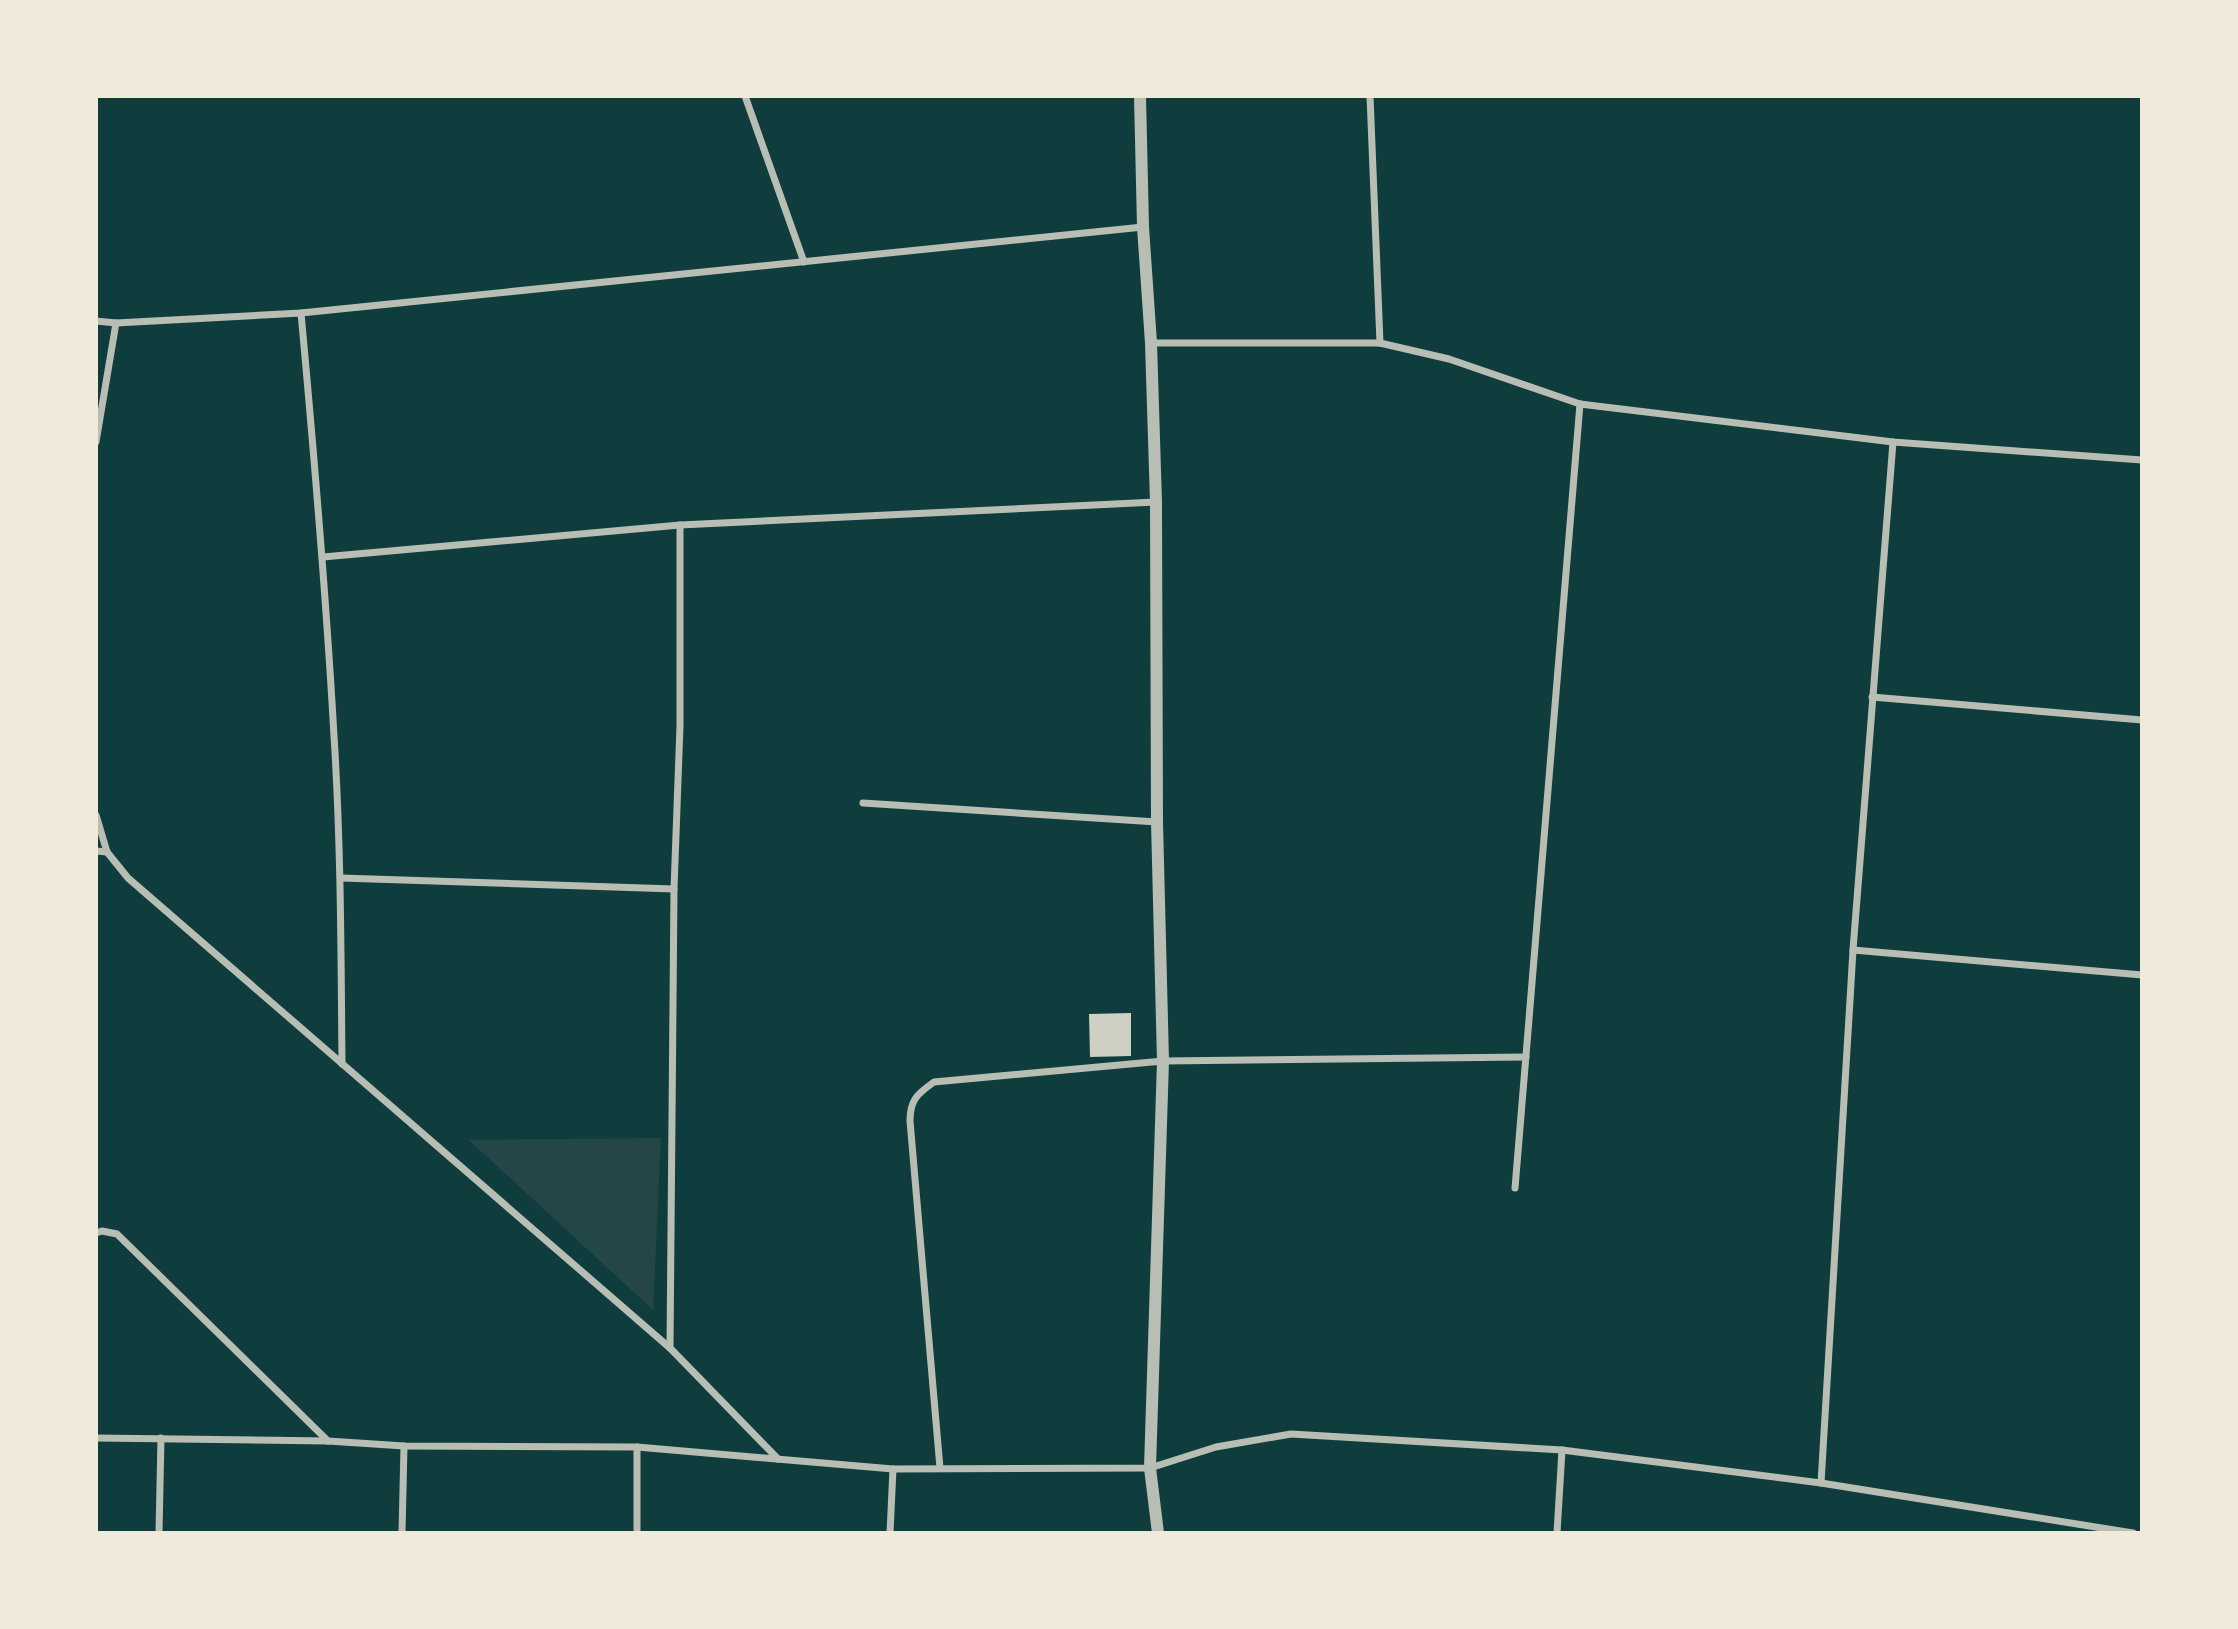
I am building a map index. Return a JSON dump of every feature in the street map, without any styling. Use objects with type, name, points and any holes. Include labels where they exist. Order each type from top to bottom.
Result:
[{"type":"street","points":[[745,96],[804,262]]},
{"type":"street","points":[[1140,96],[1143,227],[1151,343],[1156,502],[1157,822],[1163,1061],[1150,1468],[1158,1533]]},
{"type":"street","points":[[1370,96],[1380,344]]},
{"type":"street","points":[[96,321],[116,323],[301,313],[1143,227]]},
{"type":"street","points":[[301,313],[323,557],[341,878],[342,1064]]},
{"type":"street","points":[[96,442],[116,323]]},
{"type":"street","points":[[1151,343],[1380,344],[1449,359],[1580,404],[1893,442],[2142,460]]},
{"type":"street","points":[[1516,1188],[1580,404]]},
{"type":"street","points":[[1821,1483],[1853,950],[1893,442]]},
{"type":"street","points":[[323,557],[680,525],[1156,502]]},
{"type":"street","points":[[670,1348],[674,889],[680,726],[680,525]]},
{"type":"street","points":[[1872,697],[2142,720]]},
{"type":"street","points":[[863,803],[1157,822]]},
{"type":"street","points":[[96,815],[107,852],[128,878],[670,1348],[778,1460]]},
{"type":"street","points":[[96,851],[107,852]]},
{"type":"street","points":[[341,878],[674,889]]},
{"type":"street","points":[[1853,950],[2142,975]]},
{"type":"street","points":[[940,1468],[910,1121],[910,1105],[915,1095],[934,1082],[1163,1061],[1526,1057]]},
{"type":"street","points":[[96,1233],[117,1234],[328,1441]]},
{"type":"street","points":[[96,1438],[328,1441],[404,1446],[638,1447],[893,1469],[1150,1468],[1216,1447],[1291,1434],[1563,1450],[1821,1483],[2133,1533]]},
{"type":"street","points":[[159,1533],[161,1438]]},
{"type":"street","points":[[402,1533],[404,1446]]},
{"type":"street","points":[[636,1533],[638,1447]]},
{"type":"street","points":[[1557,1533],[1563,1450]]},
{"type":"street","points":[[891,1533],[893,1469]]},
{"type":"shaded area","points":[[661,1138],[653,1310],[469,1140]]},
{"type":"building","points":[[1131,1013],[1131,1056],[1090,1057],[1089,1014]]}]
